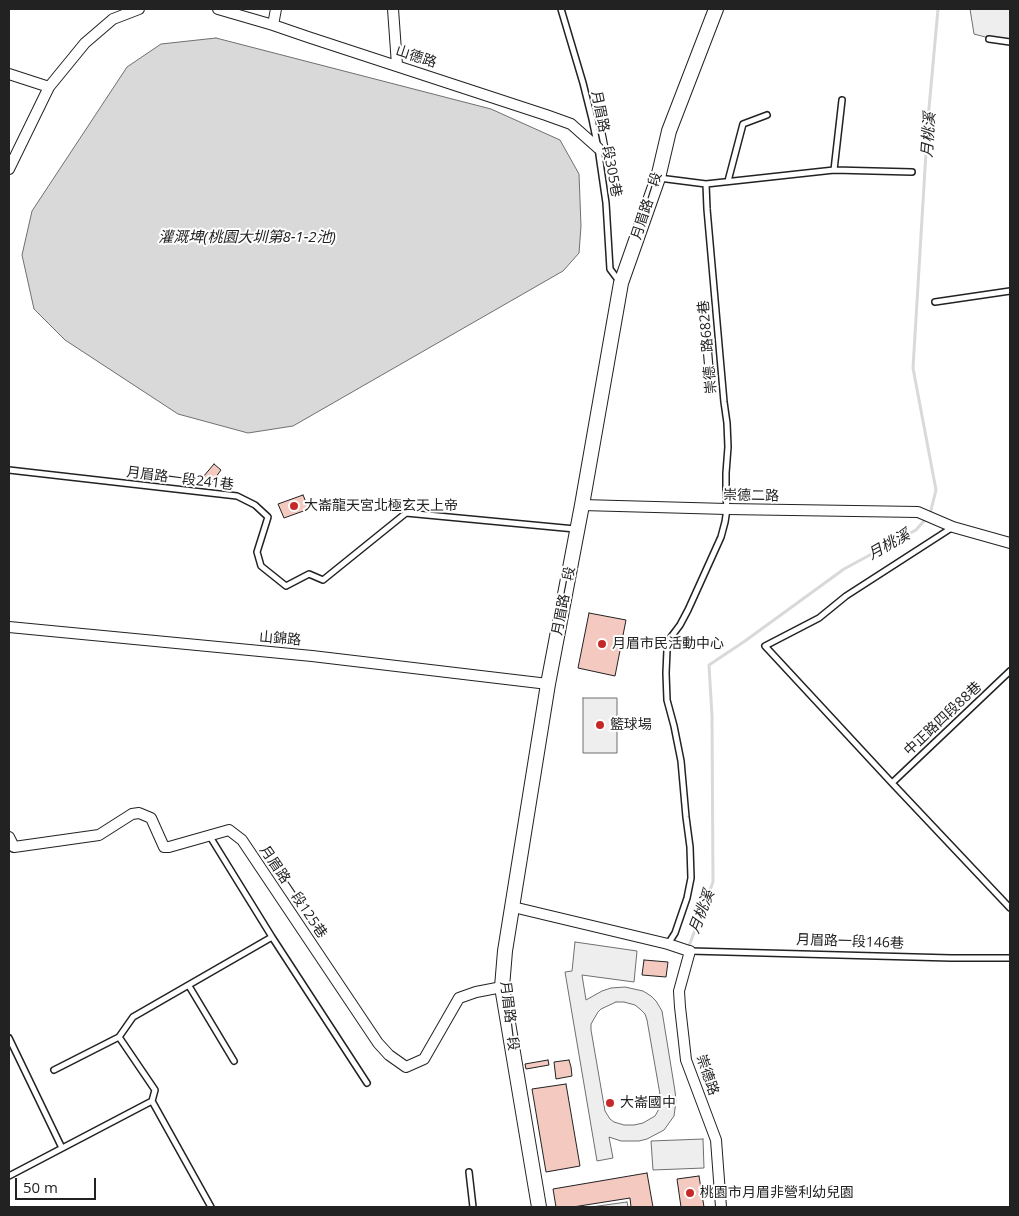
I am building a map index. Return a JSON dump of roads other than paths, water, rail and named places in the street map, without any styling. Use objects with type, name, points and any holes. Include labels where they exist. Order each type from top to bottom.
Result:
[{"type":"street","points":[[9,169],[49,87],[85,43],[113,19],[139,9]]},
{"type":"street","name":"山德路","points":[[218,9],[273,24],[546,115],[570,124],[598,148]]},
{"type":"street","points":[[273,24],[276,9]]},
{"type":"street","points":[[393,9],[397,65]]},
{"type":"street","name":"月眉路一段","points":[[539,1207],[502,987],[505,951],[548,684],[578,529],[620,283],[658,178],[669,131],[716,9]]},
{"type":"street","points":[[9,74],[49,87]]},
{"type":"street","name":"崇德二路","points":[[582,505],[918,512],[953,527]]},
{"type":"street","points":[[953,527],[1010,543]]},
{"type":"street","name":"山錦路","points":[[9,627],[312,656],[548,684]]},
{"type":"street","name":"月眉路一段125巷","points":[[9,836],[14,847],[99,835],[132,814],[139,813],[152,818],[164,847],[169,848],[229,830],[242,840],[378,1044],[389,1055],[406,1067],[424,1060],[459,998],[476,992],[502,987]]},
{"type":"street","points":[[513,907],[690,951]]},
{"type":"street","name":"崇德路","points":[[690,951],[679,991],[686,1060],[716,1140],[721,1207]]},
{"type":"lane","name":"月眉路一段305巷","points":[[561,9],[592,119],[606,203],[610,269],[620,283]]},
{"type":"lane","points":[[989,39],[1010,42]]},
{"type":"lane","points":[[834,170],[842,100]]},
{"type":"lane","points":[[728,181],[743,124],[767,116]]},
{"type":"lane","points":[[658,178],[706,184],[834,170],[912,172]]},
{"type":"lane","name":"崇德二路682巷","points":[[671,945],[687,898],[691,878],[690,847],[681,761],[667,700],[667,650],[671,637],[680,625],[721,537],[727,509],[727,423],[706,184]]},
{"type":"lane","points":[[935,302],[1010,291]]},
{"type":"lane","name":"月眉路一段241巷","points":[[9,470],[237,496],[255,505],[268,517],[257,552],[261,566],[286,586],[309,574],[323,580],[406,513],[578,529]]},
{"type":"lane","points":[[953,527],[846,596],[819,618],[765,646],[1010,908]]},
{"type":"lane","name":"中正路四段88巷","points":[[892,783],[1010,671]]},
{"type":"lane","points":[[209,835],[367,1084]]},
{"type":"lane","points":[[54,1070],[119,1037],[133,1017],[272,937]]},
{"type":"lane","name":"月眉路一段146巷","points":[[690,951],[1010,958]]},
{"type":"lane","points":[[189,986],[234,1061]]},
{"type":"lane","points":[[119,1037],[155,1090],[152,1101],[211,1207]]},
{"type":"lane","points":[[9,1038],[62,1148]]},
{"type":"lane","points":[[9,1176],[152,1101]]},
{"type":"lane","points":[[469,1172],[473,1207]]},
{"type":"water","name":"灌溉埤(桃園大圳第8-1-2池)","points":[[216,38],[491,109],[560,140],[579,174],[581,226],[579,253],[563,271],[293,426],[248,433],[178,414],[65,340],[34,309],[22,255],[32,211],[127,67],[161,44]]},
{"type":"waterway","name":"月桃溪","points":[[689,946],[713,882],[712,716],[709,665],[844,569],[916,530],[930,514],[936,490],[913,368],[928,119],[938,9]]},
{"type":"place","name":"大崙龍天宮北極玄天上帝","points":[[294,506]]},
{"type":"place","name":"月眉市民活動中心","points":[[602,644]]},
{"type":"place","name":"籃球場","points":[[600,725]]},
{"type":"place","name":"大崙國中","points":[[610,1103]]},
{"type":"place","name":"桃園市月眉非營利幼兒園","points":[[690,1193]]}]
